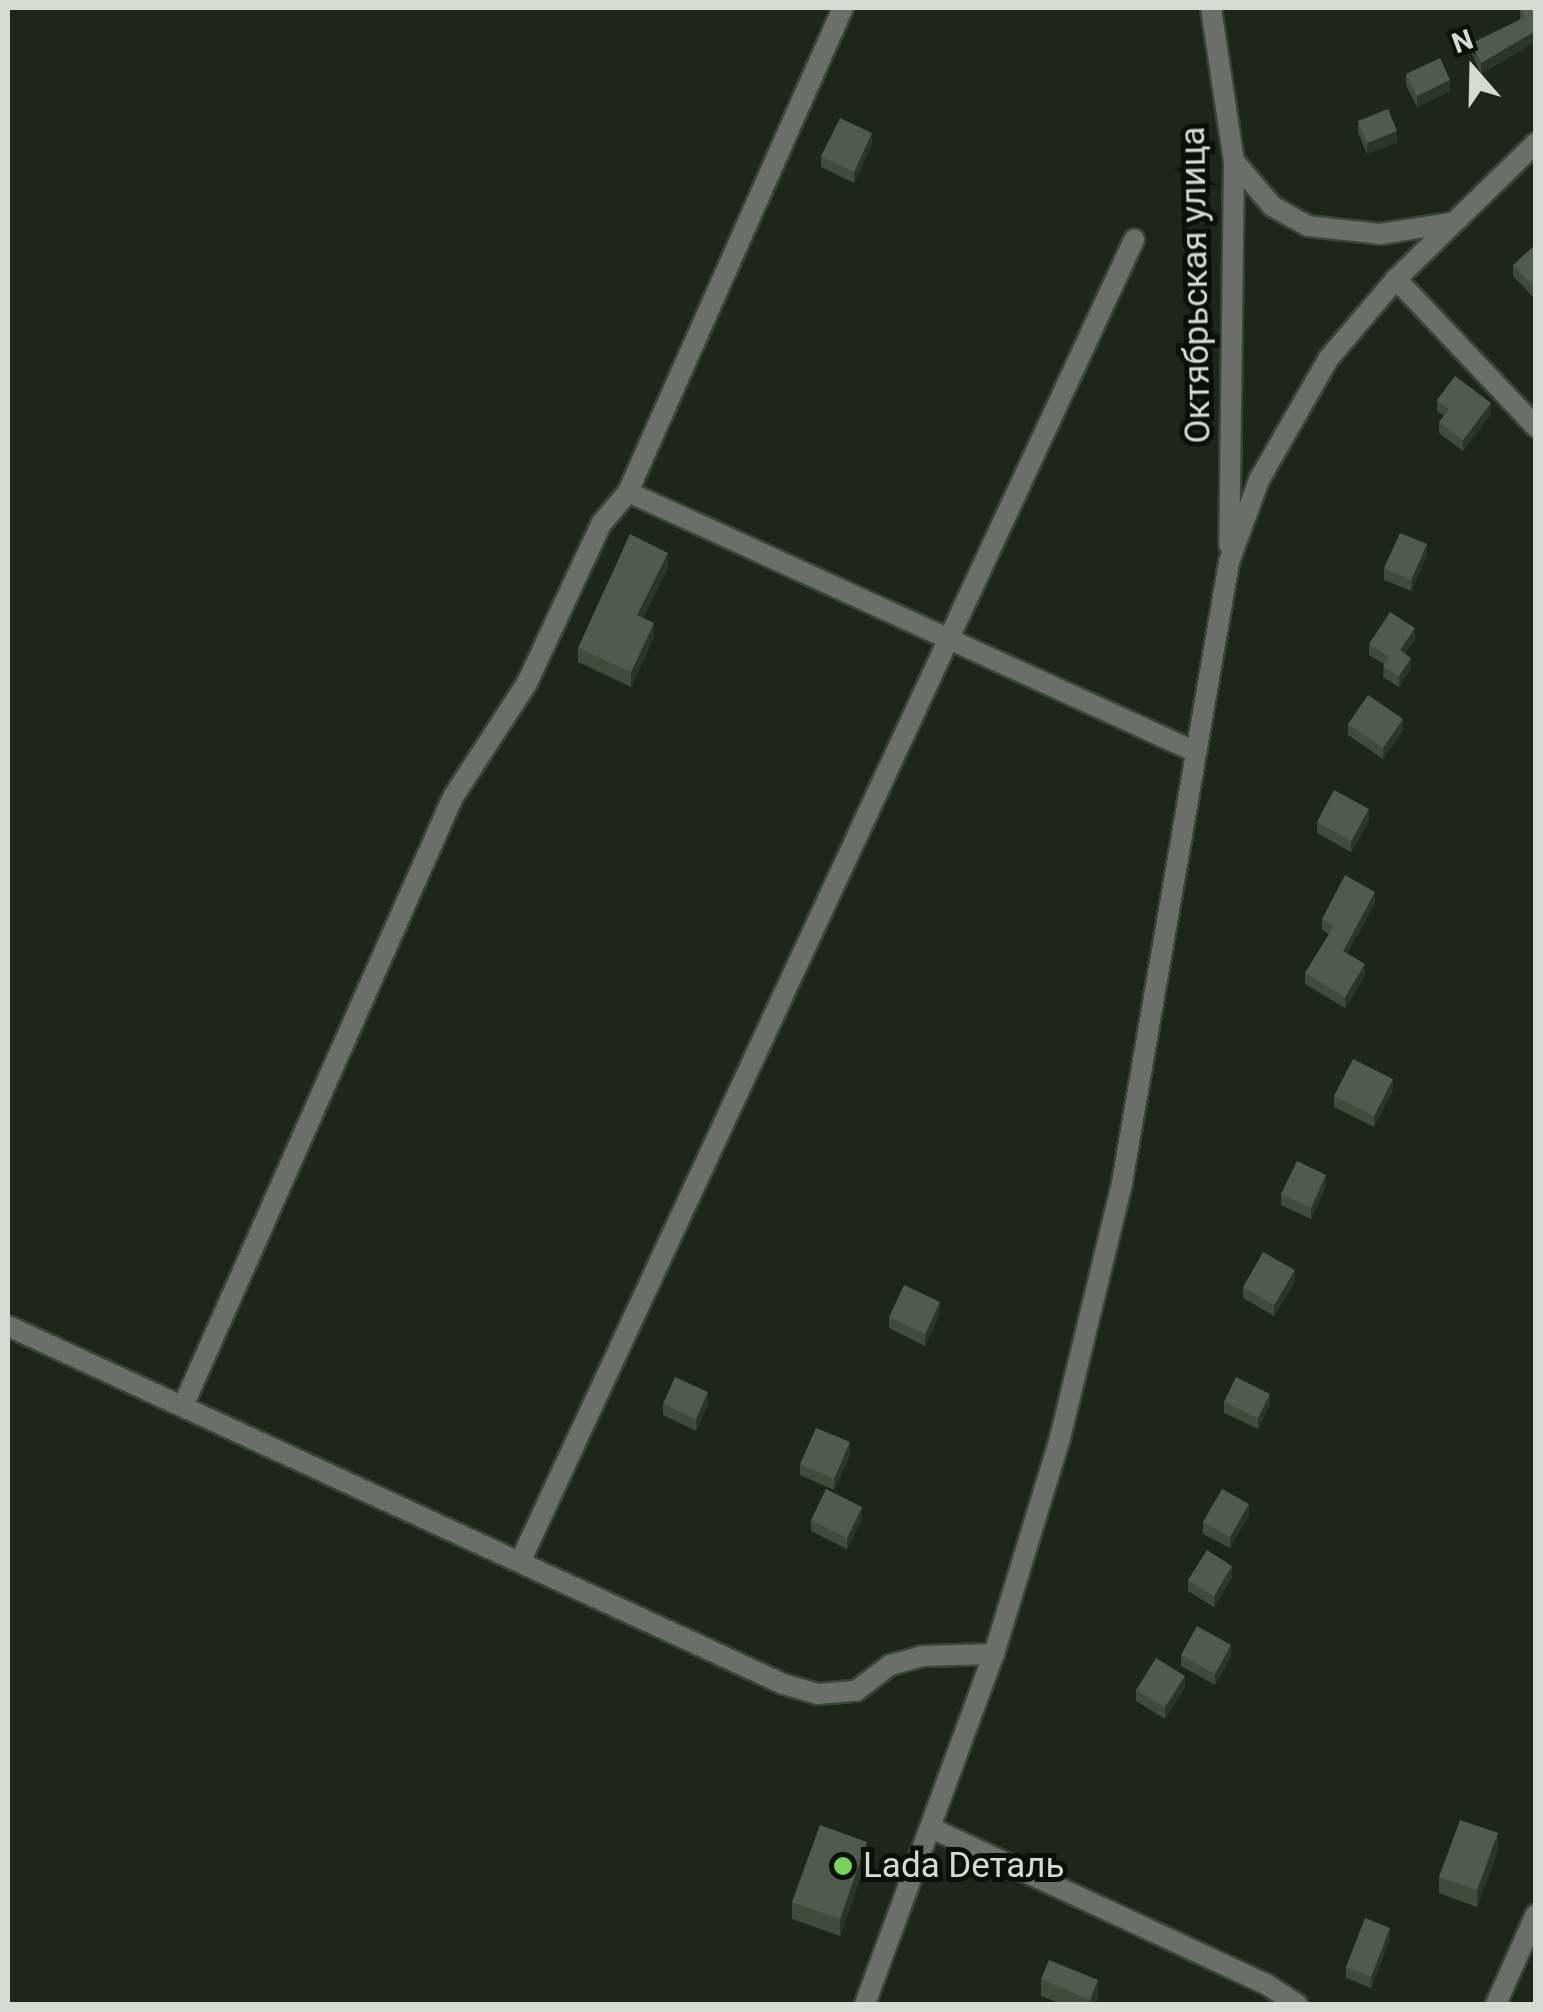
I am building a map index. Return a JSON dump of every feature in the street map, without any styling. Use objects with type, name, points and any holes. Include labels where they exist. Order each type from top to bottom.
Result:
[{"type":"street","points":[[183,1406],[453,797],[527,683],[601,524],[628,492],[843,8]]},
{"type":"street","name":"Октябрьская улица","points":[[1211,8],[1234,161],[1229,562]]},
{"type":"street","points":[[865,2004],[994,1654],[1060,1438],[1122,1183],[1229,562],[1259,480],[1329,358],[1396,279],[1536,144]]},
{"type":"street","points":[[1234,161],[1272,206],[1308,226],[1380,234],[1451,223]]},
{"type":"street","points":[[520,1562],[1134,240]]},
{"type":"street","points":[[1396,279],[1536,427]]},
{"type":"street","points":[[628,492],[1196,752]]},
{"type":"street","points":[[8,1326],[783,1684],[818,1694],[856,1690],[890,1665],[923,1656],[994,1654]]},
{"type":"street","points":[[931,1828],[1248,1976],[1297,2004]]},
{"type":"street","points":[[1496,2004],[1536,1914]]},
{"type":"building","points":[[1520,8],[1536,8],[1536,31],[1481,63],[1472,43],[1525,17]]},
{"type":"building","points":[[1440,58],[1450,80],[1417,96],[1406,74]]},
{"type":"building","points":[[1388,109],[1397,131],[1367,143],[1358,121]]},
{"type":"building","points":[[840,118],[872,133],[854,172],[821,156]]},
{"type":"building","points":[[1536,244],[1536,289],[1513,265]]},
{"type":"building","points":[[1455,376],[1491,403],[1463,440],[1439,422],[1449,409],[1437,400]]},
{"type":"building","points":[[1400,533],[1427,544],[1411,580],[1384,568]]},
{"type":"building","points":[[630,534],[668,553],[637,615],[654,623],[631,672],[578,648]]},
{"type":"building","points":[[1390,612],[1415,628],[1400,650],[1411,658],[1399,676],[1383,666],[1389,657],[1369,644]]},
{"type":"building","points":[[1368,695],[1403,719],[1383,748],[1348,724]]},
{"type":"building","points":[[1334,790],[1369,809],[1351,841],[1317,822]]},
{"type":"building","points":[[1345,875],[1375,892],[1343,951],[1365,964],[1345,997],[1305,973],[1334,926],[1322,919]]},
{"type":"building","points":[[1353,1059],[1393,1079],[1374,1116],[1334,1096]]},
{"type":"building","points":[[1297,1161],[1326,1175],[1311,1208],[1281,1194]]},
{"type":"building","points":[[1263,1252],[1295,1270],[1274,1305],[1243,1287]]},
{"type":"building","points":[[904,1285],[940,1302],[925,1334],[889,1317]]},
{"type":"building","points":[[675,1377],[708,1392],[696,1419],[663,1404]]},
{"type":"building","points":[[1236,1377],[1270,1394],[1258,1418],[1224,1402]]},
{"type":"building","points":[[816,1428],[850,1442],[834,1479],[800,1464]]},
{"type":"building","points":[[826,1489],[862,1507],[847,1538],[811,1520]]},
{"type":"building","points":[[1222,1489],[1249,1504],[1230,1537],[1203,1522]]},
{"type":"building","points":[[1207,1550],[1232,1566],[1214,1596],[1188,1580]]},
{"type":"building","points":[[1197,1626],[1231,1645],[1215,1674],[1181,1655]]},
{"type":"building","points":[[1156,1658],[1185,1676],[1165,1707],[1136,1690]]},
{"type":"building","points":[[1460,1820],[1498,1833],[1477,1890],[1439,1877]]},
{"type":"building","points":[[820,1825],[867,1842],[840,1919],[792,1902]]},
{"type":"building","points":[[1365,1918],[1390,1928],[1371,1977],[1346,1967]]},
{"type":"building","points":[[1049,1960],[1098,1980],[1090,2000],[1041,1979]]},
{"type":"place","name":"Lada Dеталь","points":[[843,1866]]}]
